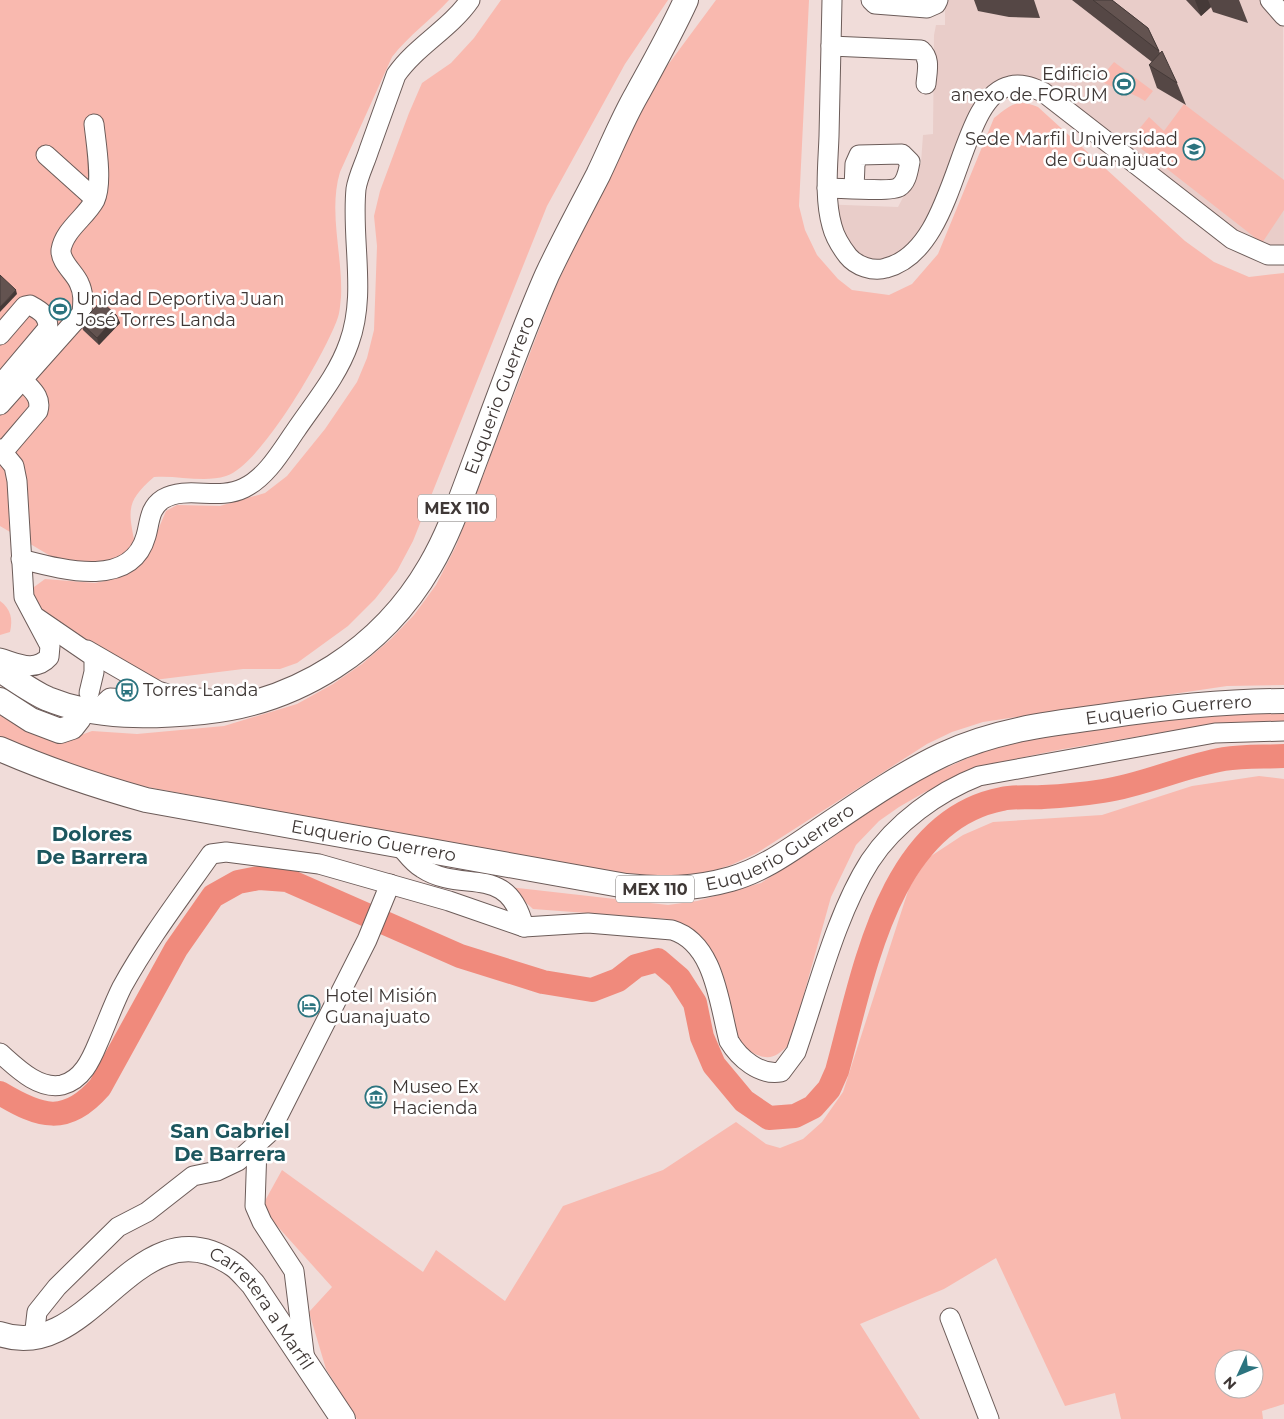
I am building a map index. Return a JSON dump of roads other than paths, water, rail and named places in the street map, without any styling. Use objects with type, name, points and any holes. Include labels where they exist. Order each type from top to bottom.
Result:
[{"type":"main road","name":"Euquerio Guerrero","points":[[0,670],[46,698],[68,705],[88,707],[119,715],[180,714],[229,709],[255,703],[314,680],[346,659],[388,622],[409,597],[429,567],[450,526],[547,276],[686,0]]},
{"type":"main road","points":[[0,700],[31,720],[60,731],[72,727],[88,707]]},
{"type":"main road","name":"Euquerio Guerrero","points":[[0,749],[90,784],[146,800],[626,886],[666,890],[696,887],[732,879],[760,867],[791,850],[910,772],[943,754],[976,741],[1037,726],[1146,710],[1220,702],[1284,701]]},
{"type":"main road","name":"Carretera a Marfil","points":[[0,1334],[25,1339],[46,1336],[68,1325],[138,1267],[162,1253],[187,1249],[211,1254],[235,1265],[253,1284],[343,1419]]},
{"type":"street","points":[[21,559],[79,571],[113,569],[131,562],[140,552],[146,536],[150,514],[159,501],[172,494],[226,493],[243,488],[262,475],[280,453],[336,371],[350,343],[355,321],[358,291],[356,190],[396,75],[406,62],[452,21],[470,0]]},
{"type":"street","points":[[832,0],[827,188],[832,226],[838,242],[850,258],[863,267],[882,269],[899,265],[913,255],[925,242],[940,211],[978,118],[989,100],[998,92],[1010,86],[1027,86],[1043,92],[1232,239],[1268,255],[1284,255]]},
{"type":"street","points":[[871,0],[875,4],[927,8],[936,4],[938,0]]},
{"type":"street","points":[[1270,0],[1284,16]]},
{"type":"street","points":[[831,46],[921,50],[926,54],[928,63],[926,84]]},
{"type":"street","points":[[8,375],[82,313],[84,296],[80,283],[63,260],[61,252],[65,239],[95,199],[98,175],[94,124]]},
{"type":"street","points":[[46,155],[95,199]]},
{"type":"street","points":[[827,188],[854,189]]},
{"type":"street","points":[[0,335],[25,306],[30,305],[43,312],[48,320],[48,328],[8,375],[0,406]]},
{"type":"street","points":[[0,658],[27,666],[37,666],[49,657],[50,646],[24,597],[17,481],[14,466],[1,450],[38,411],[40,404],[38,397],[8,375]]},
{"type":"street","points":[[36,618],[158,691],[174,696],[255,703]]},
{"type":"street","points":[[87,650],[94,657],[96,663],[88,707]]},
{"type":"street","points":[[0,1053],[29,1078],[61,1085],[72,1081],[83,1071],[92,1057],[121,989],[149,941],[211,854],[226,852],[319,864],[390,884],[524,927],[588,923],[672,930],[683,933],[695,942],[705,956],[729,1041],[735,1051],[744,1061],[772,1074],[781,1072],[796,1052],[847,902],[870,860],[898,828],[955,785],[980,776],[1215,733],[1284,731]]},
{"type":"street","points":[[400,846],[422,868],[438,876],[485,883],[500,888],[513,901],[524,927]]},
{"type":"street","points":[[34,1338],[37,1312],[57,1287],[118,1227],[147,1212],[193,1176],[217,1171],[238,1161],[257,1147],[270,1132],[368,940],[390,884]]},
{"type":"street","points":[[257,1147],[256,1206],[262,1222],[294,1270],[305,1363]]},
{"type":"street","points":[[950,1318],[989,1419]]},
{"type":"waterway","points":[[0,1093],[28,1108],[52,1114],[76,1108],[88,1099],[100,1087],[176,949],[213,896],[238,882],[259,878],[287,880],[460,956],[543,982],[592,990],[618,980],[636,966],[658,960],[679,978],[695,1003],[702,1037],[714,1065],[744,1101],[769,1118],[795,1116],[813,1107],[829,1089],[837,1071],[870,950],[886,908],[906,870],[931,838],[963,813],[1007,798],[1066,795],[1118,788],[1224,759],[1284,756]]},
{"type":"place","name":"Edificio anexo de FORUM","points":[[1124,84]]},
{"type":"place","name":"Sede Marfil Universidad de Guanajuato","points":[[1194,149]]},
{"type":"place","name":"Unidad Deportiva Juan José Torres Landa","points":[[60,309]]},
{"type":"place","name":"Torres Landa","points":[[127,690]]},
{"type":"place","name":"Hotel Misión Guanajuato","points":[[309,1006]]},
{"type":"place","name":"Museo Ex Hacienda","points":[[376,1097]]},
{"type":"district","name":"Dolores De Barrera","points":[[92,846]]},
{"type":"district","name":"San Gabriel De Barrera","points":[[230,1142]]}]
